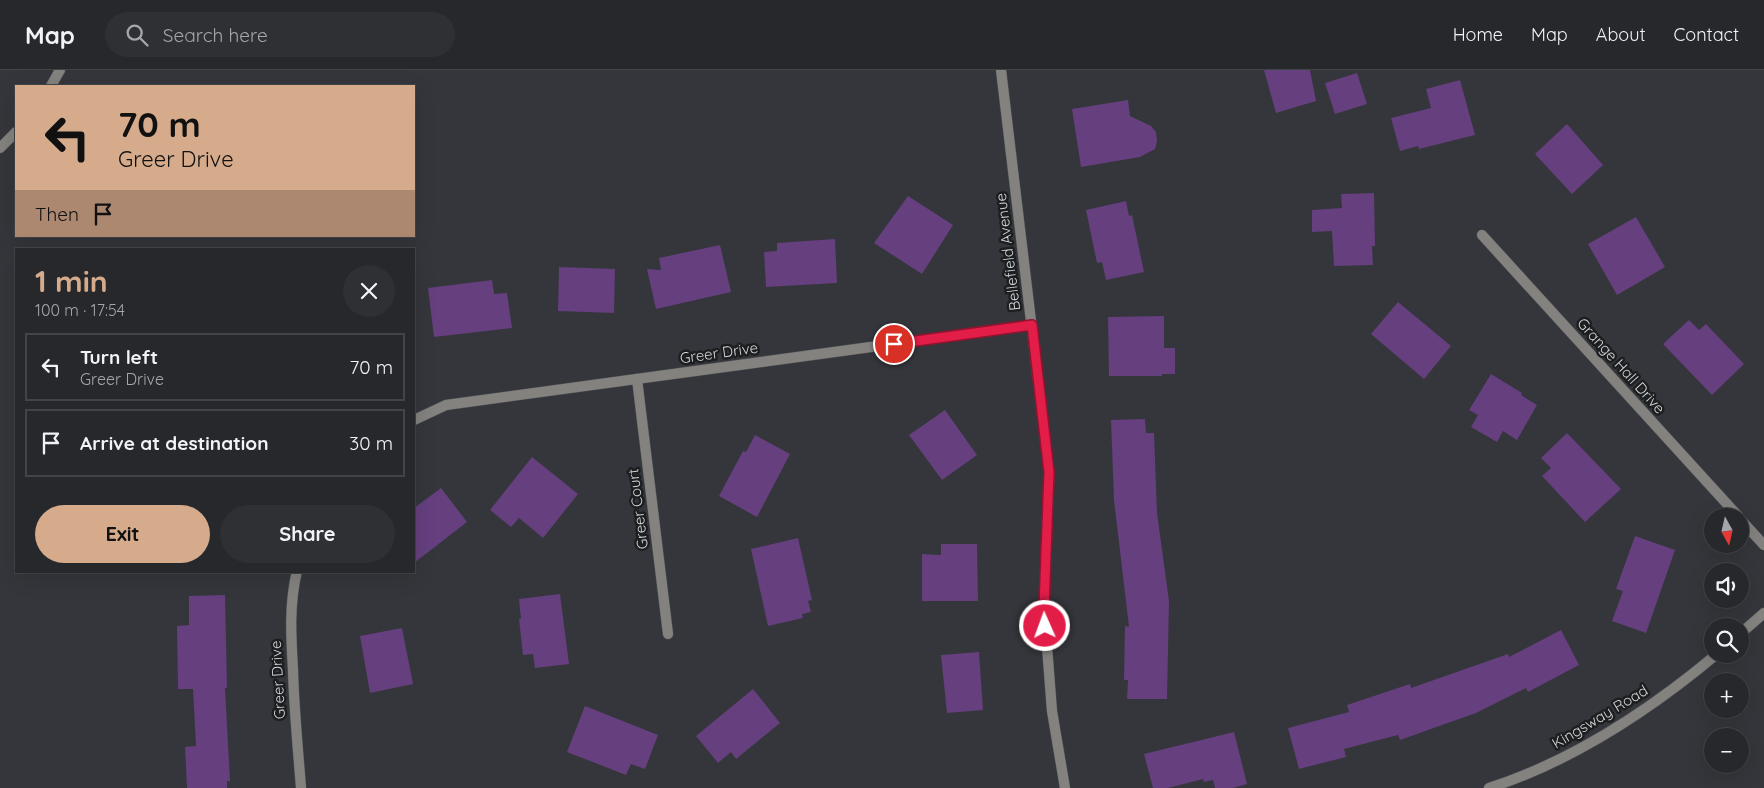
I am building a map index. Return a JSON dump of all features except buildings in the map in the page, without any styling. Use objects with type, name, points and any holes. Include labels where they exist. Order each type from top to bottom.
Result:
[{"type":"street","points":[[52,85],[60,70]]},
{"type":"street","name":"Bellefield Avenue","points":[[1001,70],[1049,472],[1044,608],[1052,711],[1065,788]]},
{"type":"street","points":[[0,148],[15,133]]},
{"type":"street","name":"Grange Hall Drive","points":[[1482,235],[1730,508]]},
{"type":"street","name":"Greer Drive","points":[[415,420],[446,405],[1032,325]]},
{"type":"street","name":"Greer Court","points":[[637,379],[668,634]]},
{"type":"street","name":"Grange Hall Drive","points":[[1749,529],[1764,545]]},
{"type":"street","name":"Greer Drive","points":[[297,573],[292,592],[290,616],[301,788]]},
{"type":"street","points":[[1749,626],[1764,613]]},
{"type":"street","name":"Kingsway Road","points":[[1489,788],[1556,761],[1612,730],[1662,697],[1705,663]]},
{"type":"route","points":[[894,344],[1032,325],[1049,472],[1045,626]]}]
